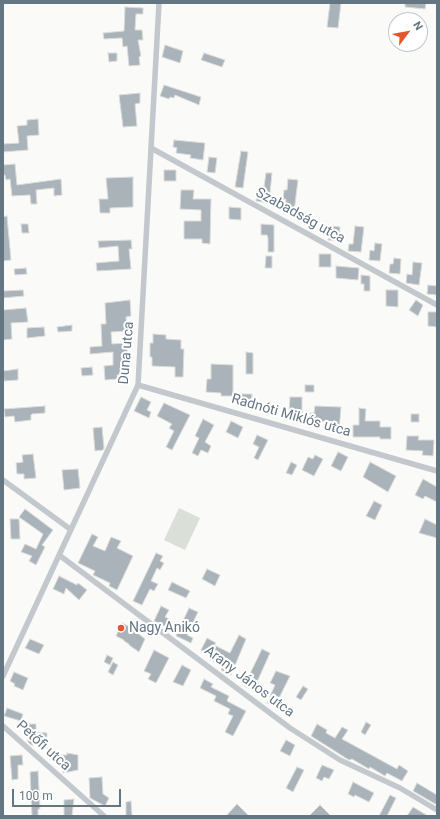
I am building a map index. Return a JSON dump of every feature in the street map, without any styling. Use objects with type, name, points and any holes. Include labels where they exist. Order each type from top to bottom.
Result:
[{"type":"street","name":"Duna utca","points":[[3,676],[138,385],[159,3]]},
{"type":"street","name":"Szabadság utca","points":[[152,148],[437,305]]},
{"type":"street","name":"Radnóti Miklós utca","points":[[138,385],[437,471]]},
{"type":"street","points":[[3,480],[70,529]]},
{"type":"street","name":"Arany János utca","points":[[59,555],[290,728],[340,760],[400,788],[437,810]]},
{"type":"street","name":"Petőfi utca","points":[[3,726],[104,816]]},
{"type":"shaded area","points":[[179,508],[200,518],[185,550],[164,540]]},
{"type":"building","points":[[330,3],[341,3],[338,28],[327,27]]},
{"type":"building","points":[[405,3],[426,3],[425,9],[405,7]]},
{"type":"building","points":[[125,7],[143,8],[143,14],[136,14],[135,30],[142,30],[143,40],[138,40],[141,56],[139,57],[140,65],[129,66],[127,46],[123,47],[122,38],[104,39],[103,33],[124,31]]},
{"type":"building","points":[[165,45],[183,51],[180,63],[162,57]]},
{"type":"building","points":[[108,53],[117,53],[117,61],[109,62]]},
{"type":"building","points":[[204,53],[225,60],[222,67],[201,60]]},
{"type":"building","points":[[164,85],[201,97],[199,105],[175,95],[174,98],[170,97],[169,99],[160,96]]},
{"type":"building","points":[[140,93],[140,103],[135,104],[137,126],[123,127],[119,95]]},
{"type":"building","points":[[38,119],[39,135],[27,136],[28,150],[3,152],[3,144],[19,143],[17,126],[27,125],[27,120]]},
{"type":"building","points":[[174,140],[205,143],[203,160],[190,158],[191,155],[176,153],[177,148],[173,147]]},
{"type":"building","points":[[241,151],[248,152],[243,188],[235,187]]},
{"type":"building","points":[[209,157],[217,158],[215,173],[207,172]]},
{"type":"building","points":[[15,164],[17,185],[61,179],[62,195],[54,196],[54,188],[36,190],[37,204],[31,204],[30,195],[12,196],[10,179],[6,180],[5,175],[3,175],[3,165]]},
{"type":"building","points":[[164,170],[176,170],[176,181],[164,181]]},
{"type":"building","points":[[266,173],[272,173],[269,203],[256,201],[257,194],[261,195],[262,187],[264,187]]},
{"type":"building","points":[[133,177],[133,207],[110,208],[110,213],[100,213],[99,199],[108,199],[106,178]]},
{"type":"building","points":[[288,179],[298,180],[294,212],[285,211],[286,199],[283,199],[284,190],[287,190]]},
{"type":"building","points":[[181,190],[194,190],[193,199],[211,199],[210,244],[202,243],[202,239],[184,239],[184,221],[201,221],[201,210],[180,209]]},
{"type":"building","points":[[229,207],[241,208],[241,220],[229,219]]},
{"type":"building","points":[[7,216],[11,260],[3,261],[3,217]]},
{"type":"building","points":[[309,218],[315,219],[314,227],[308,227]]},
{"type":"building","points":[[21,224],[28,224],[29,233],[22,233]]},
{"type":"building","points":[[261,224],[274,225],[274,252],[268,252],[268,238],[267,235],[261,235]]},
{"type":"building","points":[[332,226],[340,227],[339,241],[328,240]]},
{"type":"building","points":[[355,226],[364,227],[361,252],[348,251],[349,244],[353,244]]},
{"type":"building","points":[[131,240],[132,249],[129,249],[131,269],[97,271],[96,263],[119,261],[118,246],[99,248],[98,241]]},
{"type":"building","points":[[375,243],[382,244],[380,261],[369,260],[370,250],[374,251]]},
{"type":"building","points":[[319,254],[331,254],[331,267],[319,267]]},
{"type":"building","points":[[266,256],[272,256],[272,268],[265,268]]},
{"type":"building","points":[[394,258],[401,259],[400,274],[389,273],[390,264],[393,264]]},
{"type":"building","points":[[413,262],[422,263],[419,285],[406,283],[407,274],[412,275]]},
{"type":"building","points":[[336,266],[359,268],[358,280],[336,278]]},
{"type":"building","points":[[26,268],[27,274],[15,275],[14,269]]},
{"type":"building","points":[[361,275],[370,276],[370,291],[364,291],[364,284],[361,284]]},
{"type":"building","points":[[428,285],[437,286],[437,295],[427,294]]},
{"type":"building","points":[[23,290],[24,296],[3,298],[3,291]]},
{"type":"building","points":[[386,290],[398,290],[398,307],[386,306]]},
{"type":"building","points":[[130,300],[131,316],[126,317],[127,331],[111,332],[112,344],[126,343],[128,355],[123,356],[124,374],[117,375],[118,379],[105,380],[104,366],[113,365],[113,352],[90,354],[90,347],[102,346],[101,324],[106,324],[105,303]]},
{"type":"building","points":[[416,300],[423,305],[418,316],[409,310]]},
{"type":"building","points":[[26,308],[28,322],[11,323],[12,339],[3,340],[3,310]]},
{"type":"building","points":[[428,312],[437,312],[437,327],[428,326]]},
{"type":"building","points":[[72,325],[72,331],[58,332],[57,327]]},
{"type":"building","points":[[44,327],[45,336],[27,338],[27,328]]},
{"type":"building","points":[[153,334],[166,335],[166,339],[181,340],[181,349],[184,349],[183,377],[175,377],[175,367],[152,366],[152,357],[150,357],[150,343],[153,343]]},
{"type":"building","points":[[246,352],[253,353],[253,374],[246,374]]},
{"type":"building","points":[[211,364],[233,365],[233,396],[221,396],[221,393],[206,392],[207,379],[211,379]]},
{"type":"building","points":[[92,367],[93,375],[82,376],[81,368]]},
{"type":"building","points":[[18,369],[18,380],[4,381],[3,371]]},
{"type":"building","points":[[305,385],[314,385],[314,392],[305,392]]},
{"type":"building","points":[[238,394],[252,394],[251,405],[237,405]]},
{"type":"building","points":[[141,397],[151,402],[147,410],[151,412],[149,418],[134,411]]},
{"type":"building","points":[[290,397],[302,397],[302,413],[289,413]]},
{"type":"building","points":[[164,403],[190,415],[172,450],[166,447],[174,431],[169,428],[172,424],[157,416]]},
{"type":"building","points":[[45,406],[45,413],[32,414],[31,420],[15,422],[14,416],[5,417],[4,409]]},
{"type":"building","points":[[315,406],[341,407],[339,431],[331,431],[331,422],[310,421],[310,413],[314,413]]},
{"type":"building","points":[[359,408],[366,409],[365,421],[380,421],[380,427],[391,427],[391,439],[380,439],[380,437],[353,437],[353,425],[359,425]]},
{"type":"building","points":[[411,414],[419,414],[419,422],[411,422]]},
{"type":"building","points":[[203,419],[214,425],[205,442],[211,446],[208,453],[201,450],[198,456],[192,453],[199,438],[195,436]]},
{"type":"building","points":[[231,421],[243,427],[238,438],[226,432]]},
{"type":"building","points":[[102,427],[104,448],[103,450],[95,451],[93,428]]},
{"type":"building","points":[[257,435],[268,440],[258,460],[254,458],[259,447],[253,444]]},
{"type":"building","points":[[407,436],[419,436],[418,440],[434,440],[433,456],[422,455],[423,451],[406,450]]},
{"type":"building","points":[[338,452],[348,457],[341,471],[331,466]]},
{"type":"building","points":[[33,454],[36,478],[24,479],[24,474],[17,474],[16,463],[23,462],[22,455]]},
{"type":"building","points":[[315,455],[323,459],[314,476],[302,470],[308,457],[313,459]]},
{"type":"building","points":[[291,462],[297,465],[292,475],[286,473]]},
{"type":"building","points":[[370,462],[396,476],[388,492],[363,477]]},
{"type":"building","points":[[78,469],[80,488],[64,490],[62,470]]},
{"type":"building","points":[[423,479],[437,487],[437,502],[425,496],[423,499],[415,495]]},
{"type":"building","points":[[374,501],[382,505],[375,520],[366,516]]},
{"type":"building","points":[[25,509],[53,530],[42,545],[45,547],[36,565],[29,561],[32,556],[21,552],[25,544],[36,549],[43,534],[19,517]]},
{"type":"building","points":[[10,519],[19,519],[20,539],[11,539]]},
{"type":"building","points":[[425,519],[437,525],[437,538],[419,533]]},
{"type":"building","points":[[92,534],[98,537],[93,546],[105,551],[111,537],[121,541],[117,548],[133,556],[117,590],[109,586],[110,583],[93,575],[95,571],[78,563]]},
{"type":"building","points":[[156,553],[163,556],[160,561],[164,563],[160,570],[157,568],[151,581],[158,584],[154,591],[150,589],[142,605],[133,601]]},
{"type":"building","points":[[207,569],[220,575],[215,586],[202,579]]},
{"type":"building","points":[[59,576],[77,585],[78,583],[87,590],[79,600],[66,588],[64,594],[53,589]]},
{"type":"building","points":[[172,582],[190,591],[186,598],[168,590]]},
{"type":"building","points":[[161,606],[169,610],[165,617],[169,619],[165,626],[154,621]]},
{"type":"building","points":[[189,608],[198,612],[187,635],[193,638],[191,643],[176,636]]},
{"type":"building","points":[[122,623],[130,627],[145,639],[139,652],[124,640],[116,636]]},
{"type":"building","points":[[239,635],[246,639],[231,675],[221,670],[223,666],[210,660],[212,655],[201,650],[207,638],[216,643],[214,645],[230,653]]},
{"type":"building","points":[[30,639],[44,645],[39,654],[25,648]]},
{"type":"building","points":[[262,649],[270,653],[257,682],[259,683],[255,691],[244,686]]},
{"type":"building","points":[[154,650],[169,658],[156,683],[148,679],[151,674],[144,671]]},
{"type":"building","points":[[107,655],[113,658],[110,665],[104,662]]},
{"type":"building","points":[[113,662],[118,665],[113,675],[108,672]]},
{"type":"building","points":[[182,665],[191,670],[183,686],[173,682]]},
{"type":"building","points":[[276,671],[290,676],[279,698],[281,700],[277,708],[267,703],[275,685],[270,683]]},
{"type":"building","points":[[14,672],[28,678],[23,690],[14,686],[15,684],[10,681]]},
{"type":"building","points":[[204,679],[213,684],[211,687],[229,696],[227,701],[246,711],[233,736],[225,732],[233,716],[228,714],[230,709],[214,701],[216,696],[200,688]]},
{"type":"building","points":[[303,686],[308,689],[301,700],[296,697]]},
{"type":"building","points":[[7,708],[23,714],[21,721],[4,716]]},
{"type":"building","points":[[366,722],[371,725],[365,735],[361,732]]},
{"type":"building","points":[[27,724],[36,724],[36,732],[47,733],[47,737],[36,737],[37,745],[31,745],[28,742]]},
{"type":"building","points":[[317,724],[327,730],[326,733],[335,738],[342,727],[348,730],[342,739],[397,769],[399,765],[408,771],[402,781],[387,773],[385,776],[370,767],[369,769],[352,759],[349,760],[311,736]]},
{"type":"building","points":[[286,740],[295,745],[290,756],[280,751]]},
{"type":"building","points":[[67,753],[78,755],[78,770],[63,773],[63,755],[67,755]]},
{"type":"building","points":[[22,755],[23,765],[18,765],[18,779],[12,780],[10,756]]},
{"type":"building","points":[[322,765],[334,770],[329,779],[324,777],[322,781],[316,778]]},
{"type":"building","points":[[297,767],[304,770],[293,792],[286,788]]},
{"type":"building","points":[[38,771],[40,809],[38,809],[38,816],[32,816],[30,772]]},
{"type":"building","points":[[102,777],[103,794],[109,798],[105,806],[90,798],[89,778]]},
{"type":"building","points":[[353,782],[374,793],[369,802],[355,795],[354,797],[348,794]]},
{"type":"building","points":[[417,783],[437,795],[437,805],[413,791]]},
{"type":"building","points":[[390,795],[396,798],[387,816],[379,816]]},
{"type":"building","points":[[74,799],[72,816],[64,816],[64,800]]},
{"type":"building","points":[[131,801],[132,816],[126,816],[126,802]]},
{"type":"building","points":[[237,804],[249,816],[226,816]]},
{"type":"building","points":[[320,805],[331,816],[309,816]]},
{"type":"building","points":[[413,807],[428,816],[407,816]]},
{"type":"place","name":"Nagy Anikó","points":[[121,628]]}]
